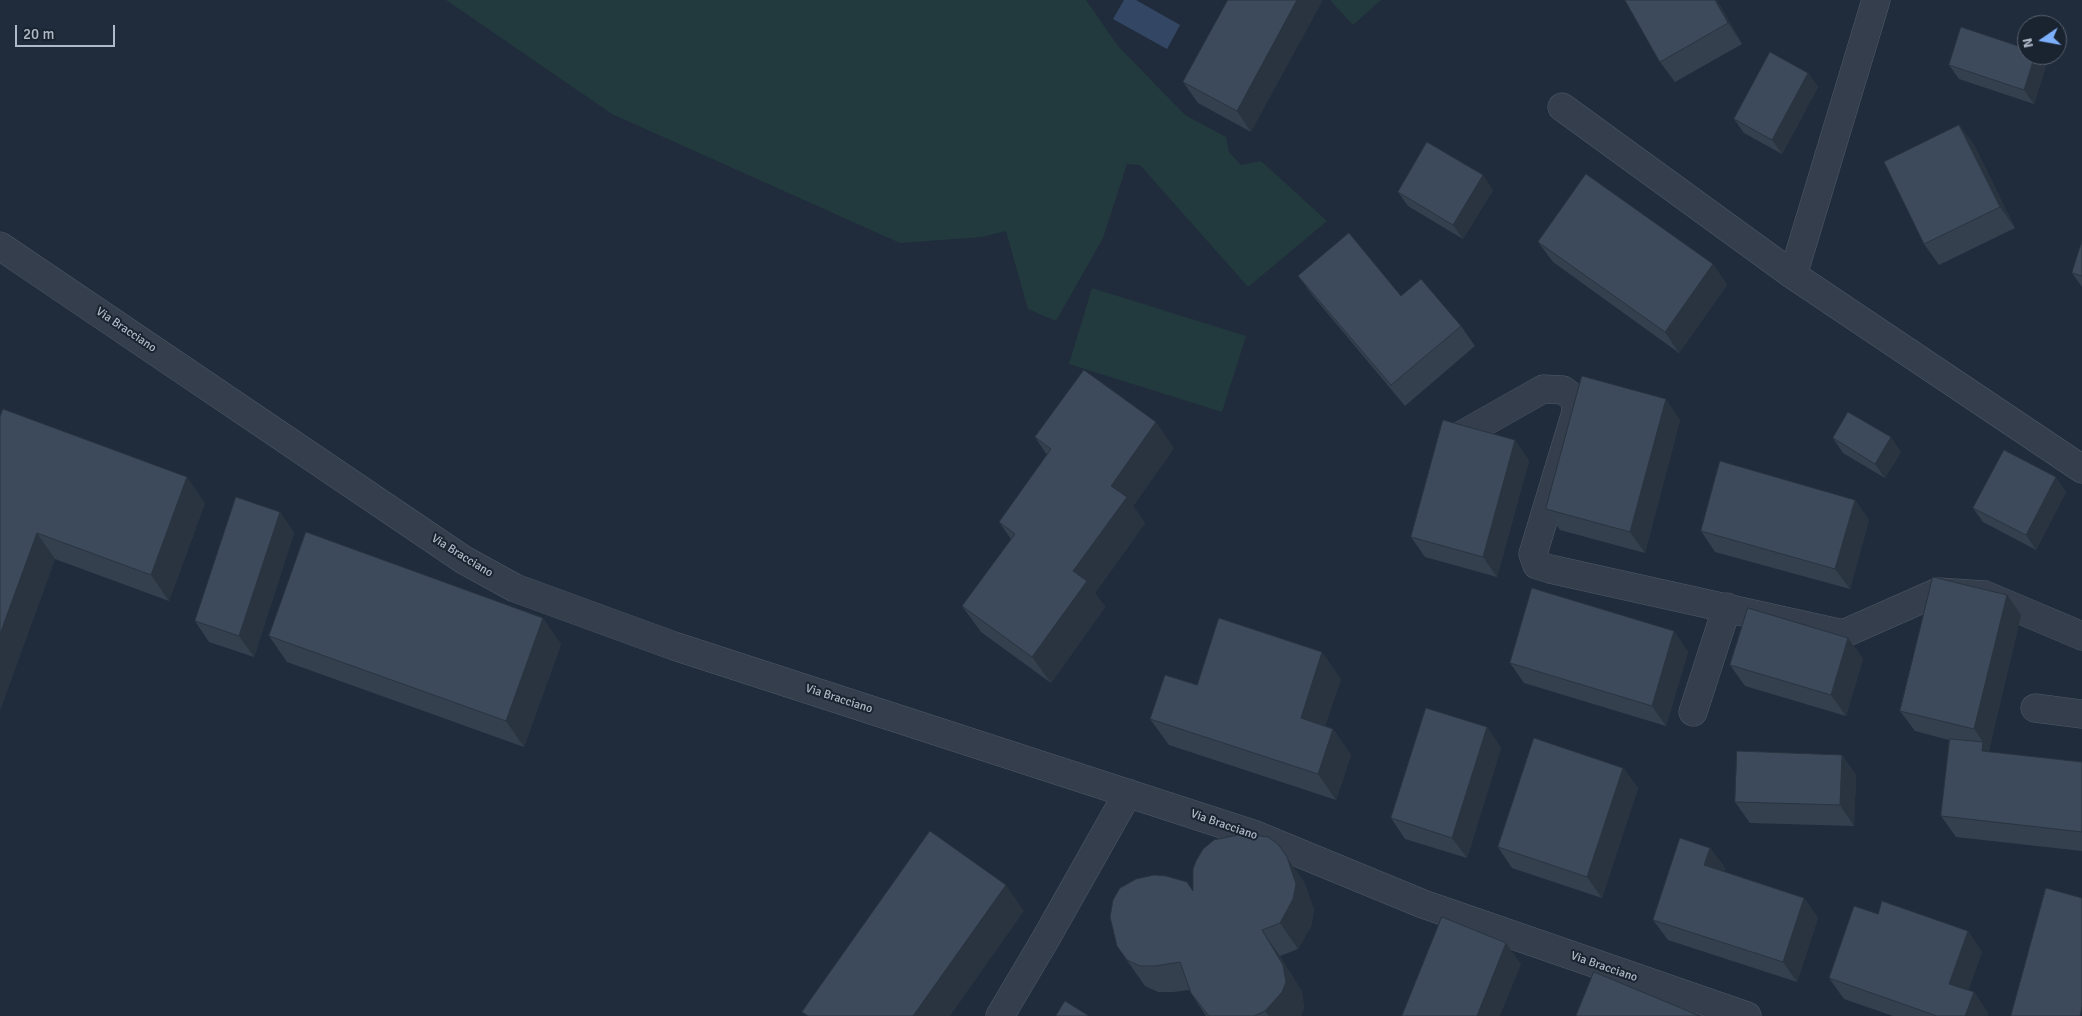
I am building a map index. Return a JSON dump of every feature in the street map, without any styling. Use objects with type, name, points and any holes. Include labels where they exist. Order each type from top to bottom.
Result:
[{"type":"street","points":[[1793,275],[1876,0]]},
{"type":"street","points":[[1562,107],[1793,275],[2082,469]]},
{"type":"street","name":"Via Bracciano","points":[[0,246],[464,560],[516,588],[674,646],[1253,834],[1423,904],[1747,1016]]},
{"type":"street","points":[[1453,440],[1542,389],[1563,390],[1575,398],[1576,412],[1533,554],[1537,565],[1843,634],[1938,592],[1985,595],[2082,636]]},
{"type":"street","points":[[1693,712],[1727,607]]},
{"type":"street","points":[[2035,708],[2082,714]]},
{"type":"street","points":[[1000,1016],[1046,940],[1128,793]]},
{"type":"green space","points":[[446,0],[1086,0],[1118,46],[1185,115],[1226,137],[1229,152],[1241,165],[1261,161],[1327,221],[1248,287],[1140,165],[1127,164],[1103,238],[1056,321],[1028,309],[1006,231],[982,237],[900,243],[612,114]]},
{"type":"green space","points":[[1330,0],[1381,0],[1353,25]]},
{"type":"green space","points":[[1092,288],[1246,336],[1222,412],[1069,364]]},
{"type":"water","points":[[1124,0],[1136,0],[1180,25],[1167,49],[1113,19]]},
{"type":"building","points":[[1228,0],[1297,0],[1237,111],[1183,82]]},
{"type":"building","points":[[1625,0],[1715,0],[1728,23],[1660,62]]},
{"type":"building","points":[[1961,27],[2017,46],[2017,65],[2032,65],[2024,90],[1949,65]]},
{"type":"building","points":[[1770,52],[1808,73],[1772,140],[1734,119]]},
{"type":"building","points":[[1959,125],[2000,207],[1924,244],[1884,162]]},
{"type":"building","points":[[1427,142],[1483,175],[1453,225],[1398,192]]},
{"type":"building","points":[[1586,174],[1713,264],[1665,332],[1538,242]]},
{"type":"building","points":[[1349,233],[1401,296],[1421,279],[1461,326],[1391,385],[1298,276]]},
{"type":"building","points":[[2082,241],[2082,276],[2072,273]]},
{"type":"building","points":[[1084,370],[1156,422],[1111,486],[1127,497],[1073,571],[1087,581],[1032,657],[962,606],[1015,534],[999,522],[1051,449],[1035,437]]},
{"type":"building","points":[[1582,376],[1666,399],[1630,532],[1546,509]]},
{"type":"building","points":[[3,409],[187,477],[151,575],[37,533],[0,634],[0,417]]},
{"type":"building","points":[[1848,412],[1891,437],[1875,464],[1833,438]]},
{"type":"building","points":[[1443,420],[1515,440],[1483,557],[1411,537]]},
{"type":"building","points":[[2004,450],[2056,477],[2026,535],[1973,508]]},
{"type":"building","points":[[1720,461],[1855,500],[1835,569],[1701,531]]},
{"type":"building","points":[[236,497],[280,512],[239,636],[195,621]]},
{"type":"building","points":[[306,532],[543,618],[506,721],[269,636]]},
{"type":"building","points":[[1933,577],[2007,595],[1974,729],[1900,711]]},
{"type":"building","points":[[1532,588],[1674,631],[1652,706],[1510,663]]},
{"type":"building","points":[[1748,608],[1848,638],[1831,695],[1730,665]]},
{"type":"building","points":[[1219,618],[1322,652],[1301,718],[1333,729],[1318,774],[1150,719],[1165,675],[1197,685]]},
{"type":"building","points":[[1426,708],[1487,727],[1452,838],[1391,818]]},
{"type":"building","points":[[1534,738],[1623,768],[1587,877],[1498,847]]},
{"type":"building","points":[[1950,739],[1983,742],[1982,751],[2082,762],[2082,832],[1941,816]]},
{"type":"building","points":[[1737,751],[1842,755],[1840,805],[1735,802]]},
{"type":"building","points":[[930,831],[1006,885],[913,1016],[808,1016],[802,1012]]},
{"type":"building","points":[[1243,834],[1268,837],[1278,844],[1287,857],[1296,884],[1293,899],[1280,923],[1262,930],[1283,965],[1286,982],[1282,992],[1265,1011],[1254,1016],[1210,1016],[1191,993],[1180,962],[1140,966],[1127,960],[1117,946],[1110,917],[1113,900],[1120,888],[1136,879],[1154,875],[1166,876],[1187,882],[1193,891],[1193,869],[1203,849],[1214,840]]},
{"type":"building","points":[[1680,838],[1710,848],[1704,865],[1804,898],[1783,962],[1653,920]]},
{"type":"building","points":[[2046,888],[2082,898],[2082,1007],[2080,1016],[2011,1016]]},
{"type":"building","points":[[1882,901],[1968,931],[1949,984],[1974,992],[1965,1016],[1937,1016],[1829,978],[1854,906],[1878,914]]},
{"type":"building","points":[[1442,917],[1506,943],[1477,1016],[1402,1016]]},
{"type":"building","points":[[1594,972],[1700,1016],[1576,1016]]},
{"type":"building","points":[[1065,1001],[1089,1016],[1056,1016]]}]
